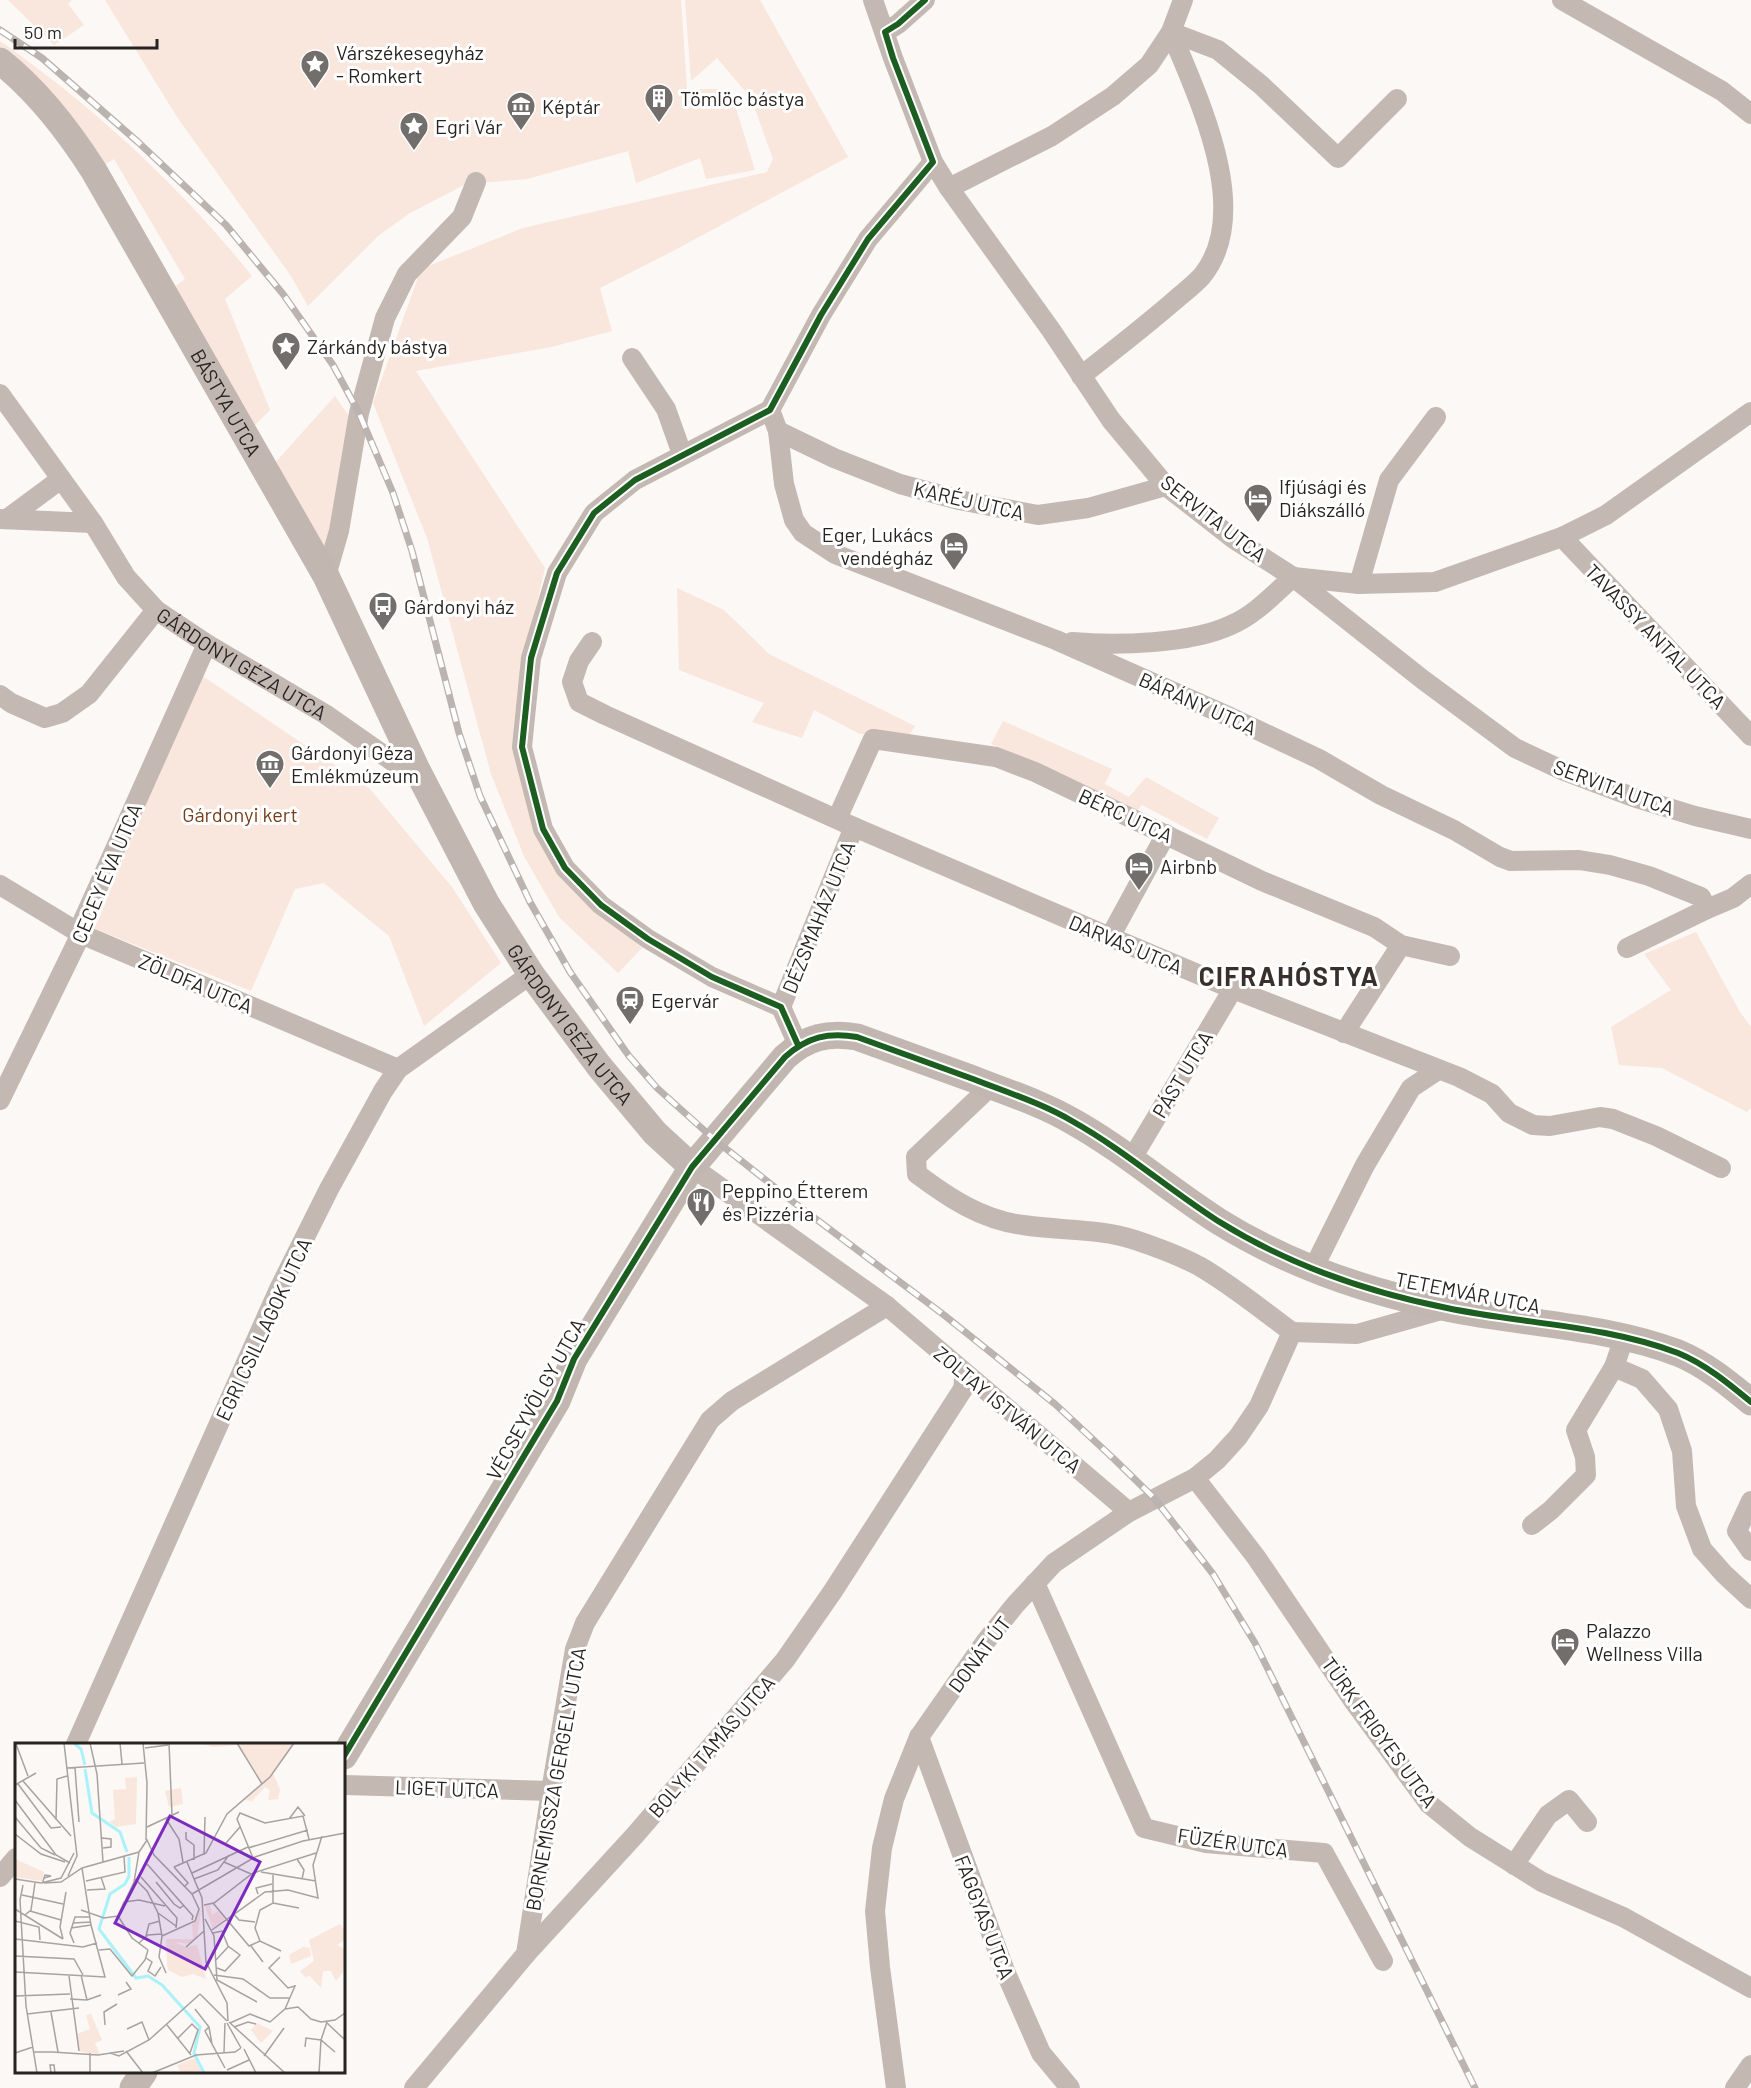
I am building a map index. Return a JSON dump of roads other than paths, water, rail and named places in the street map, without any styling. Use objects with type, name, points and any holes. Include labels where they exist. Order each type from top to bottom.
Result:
[{"type":"main road","name":"BÁSTYA UTCA","points":[[0,61],[12,70],[52,112],[75,141],[326,576],[417,770]]},
{"type":"main road","name":"GÁRDONYI GÉZA UTCA","points":[[417,770],[486,903],[531,974],[599,1066],[656,1133],[692,1167]]},
{"type":"main road","name":"TETEMVÁR UTCA","points":[[798,1045],[815,1037],[827,1035],[857,1037],[1021,1097],[1070,1120],[1104,1140],[1183,1197],[1256,1243],[1313,1269],[1359,1285],[1446,1308],[1623,1338],[1679,1354],[1718,1375],[1751,1402]]},
{"type":"main road","name":"VÉCSEYVÖLGY UTCA","points":[[345,1754],[557,1401],[574,1359],[692,1167],[785,1057],[798,1045]]},
{"type":"street","name":"SERVITA UTCA","points":[[873,0],[933,162],[1111,420],[1167,486],[1234,539],[1293,577],[1422,679],[1515,748],[1564,771],[1633,797],[1695,816],[1751,829]]},
{"type":"street","points":[[885,32],[898,24],[925,0]]},
{"type":"street","points":[[949,188],[1052,136],[1113,96],[1149,65],[1171,32],[1183,0]]},
{"type":"street","points":[[1562,0],[1722,91],[1751,114]]},
{"type":"street","points":[[1081,376],[1148,324],[1202,276],[1220,242],[1224,208],[1220,174],[1207,119],[1171,32]]},
{"type":"street","points":[[1171,32],[1218,50],[1261,85],[1338,158],[1397,99]]},
{"type":"street","points":[[798,1045],[781,1007],[712,977],[648,939],[601,905],[565,868],[543,829],[522,747],[531,658],[558,573],[594,513],[635,480],[770,410],[821,315],[868,239],[933,162]]},
{"type":"street","points":[[326,576],[339,531],[359,413],[385,318],[407,274],[462,217],[476,182]]},
{"type":"street","points":[[632,358],[666,409],[682,454]]},
{"type":"street","name":"GÁRDONYI GÉZA UTCA","points":[[0,394],[93,523],[126,577],[156,610],[207,644],[325,714],[395,763],[417,770]]},
{"type":"street","name":"BÁRÁNY UTCA","points":[[770,410],[778,432],[784,484],[794,520],[803,533],[836,555],[1056,640],[1230,717],[1319,759],[1381,795],[1512,861],[1579,860],[1610,865],[1649,876],[1701,897],[1707,909]]},
{"type":"street","points":[[1056,640],[1090,643],[1151,641],[1213,632],[1233,625],[1251,614],[1293,577],[1359,584],[1435,582],[1562,537],[1606,515],[1751,412]]},
{"type":"street","points":[[1359,584],[1389,480],[1436,417]]},
{"type":"street","name":"KARÉJ UTCA","points":[[778,432],[834,458],[900,484],[959,500],[1038,515],[1088,508],[1167,486]]},
{"type":"street","points":[[4,519],[62,479]]},
{"type":"street","points":[[4,519],[93,523]]},
{"type":"street","name":"TAVASSY ANTAL UTCA","points":[[1562,537],[1751,736]]},
{"type":"street","points":[[0,695],[11,703],[45,718],[62,713],[89,694],[156,610]]},
{"type":"street","name":"DARVAS UTCA","points":[[592,642],[579,661],[572,682],[579,702],[632,728],[1110,938],[1233,989],[1459,1077],[1492,1094],[1509,1113],[1533,1125],[1550,1126],[1600,1117],[1612,1119],[1656,1136],[1721,1168]]},
{"type":"street","name":"CECEY ÉVA UTCA","points":[[2,1089],[81,934],[81,925],[207,644]]},
{"type":"street","name":"BÉRC UTCA","points":[[846,823],[873,739],[996,757],[1035,772],[1262,881],[1374,927],[1401,945],[1450,956]]},
{"type":"street","name":"DÉZSMAHÁZ UTCA","points":[[781,1007],[846,823]]},
{"type":"street","points":[[1110,938],[1166,834]]},
{"type":"street","points":[[1627,948],[1733,898],[1751,884]]},
{"type":"street","name":"ZÖLDFA UTCA","points":[[0,885],[81,934],[398,1069]]},
{"type":"street","points":[[1344,1033],[1401,945]]},
{"type":"street","name":"EGRI CSILLAGOK UTCA","points":[[76,1743],[279,1289],[329,1189],[383,1091],[398,1069],[531,974]]},
{"type":"street","name":"PÁST UTCA","points":[[1131,1160],[1233,989]]},
{"type":"street","points":[[1313,1269],[1365,1165],[1411,1088],[1438,1070]]},
{"type":"street","points":[[991,1086],[916,1157],[917,1174],[941,1192],[978,1214],[1021,1225],[1098,1231],[1135,1240],[1197,1265],[1239,1292],[1292,1332]]},
{"type":"street","points":[[692,1167],[887,1306]]},
{"type":"street","name":"ZOLTAY ISTVÁN UTCA","points":[[887,1306],[1129,1512]]},
{"type":"street","name":"BORNEMISSZA GERGELY UTCA","points":[[526,1954],[575,1649],[585,1623],[710,1420],[732,1401],[887,1306]]},
{"type":"street","name":"TETEMVÁR UTCA","points":[[1292,1332],[1358,1334],[1446,1308]]},
{"type":"street","name":"DONÁT ÚT","points":[[896,2088],[875,1911],[882,1848],[894,1799],[919,1737],[986,1641],[1035,1582],[1054,1563],[1129,1512],[1195,1478],[1217,1460],[1238,1437],[1259,1406],[1292,1332]]},
{"type":"street","points":[[1532,1525],[1551,1510],[1586,1475],[1586,1457],[1576,1431],[1614,1367],[1623,1338]]},
{"type":"street","points":[[1614,1367],[1642,1379],[1668,1409],[1683,1451],[1686,1506],[1702,1549],[1751,1599]]},
{"type":"street","name":"BOLYKI TAMÁS UTCA","points":[[414,2088],[526,1954],[636,1834],[785,1660],[833,1591],[963,1389],[965,1374]]},
{"type":"street","name":"TÜRK FRIGYES UTCA","points":[[1195,1478],[1256,1557],[1359,1709],[1429,1804],[1470,1837],[1542,1882],[1623,1917],[1751,1988]]},
{"type":"street","points":[[1751,1501],[1737,1531],[1751,1551]]},
{"type":"street","name":"FÜZÉR UTCA","points":[[1035,1582],[1144,1828],[1206,1843],[1324,1853],[1383,1961]]},
{"type":"street","name":"FAGGYAS UTCA","points":[[919,1737],[1005,1971],[1041,2053],[1070,2088]]},
{"type":"street","name":"LIGET UTCA","points":[[345,1785],[551,1791]]},
{"type":"street","points":[[1514,1865],[1548,1815],[1569,1800],[1587,1822]]},
{"type":"street","points":[[0,1877],[15,1859]]},
{"type":"street","points":[[1736,2088],[1751,2065]]},
{"type":"railway","points":[[0,30],[42,58],[138,142],[226,225],[283,294],[333,365],[359,413],[393,493],[412,551],[459,733],[480,796],[530,902],[570,972],[629,1056],[657,1088],[715,1140],[944,1315],[1055,1404],[1154,1498],[1213,1574],[1255,1643],[1475,2088]]},
{"type":"place","name":"Várszékesegyház - Romkert","points":[[315,90]]},
{"type":"place","name":"Tömlöc bástya","points":[[659,124]]},
{"type":"place","name":"Képtár","points":[[521,132]]},
{"type":"place","name":"Egri Vár","points":[[414,152]]},
{"type":"place","name":"Zárkándy bástya","points":[[286,372]]},
{"type":"place","name":"Ifjúsági és Diákszálló","points":[[1258,524]]},
{"type":"place","name":"Eger, Lukács vendégház","points":[[954,572]]},
{"type":"place","name":"Gárdonyi ház","points":[[383,632]]},
{"type":"place","name":"Gárdonyi Géza Emlékmúzeum","points":[[270,790]]},
{"type":"place","name":"Airbnb","points":[[1139,892]]},
{"type":"place","name":"Egervár","points":[[630,1026]]},
{"type":"place","name":"Peppino Étterem és Pizzéria","points":[[701,1228]]},
{"type":"place","name":"Palazzo Wellness Villa","points":[[1565,1668]]},
{"type":"district","name":"CIFRAHÓSTYA","points":[[1289,975]]},
{"type":"park label","name":"Gárdonyi kert","points":[[240,814]]}]
